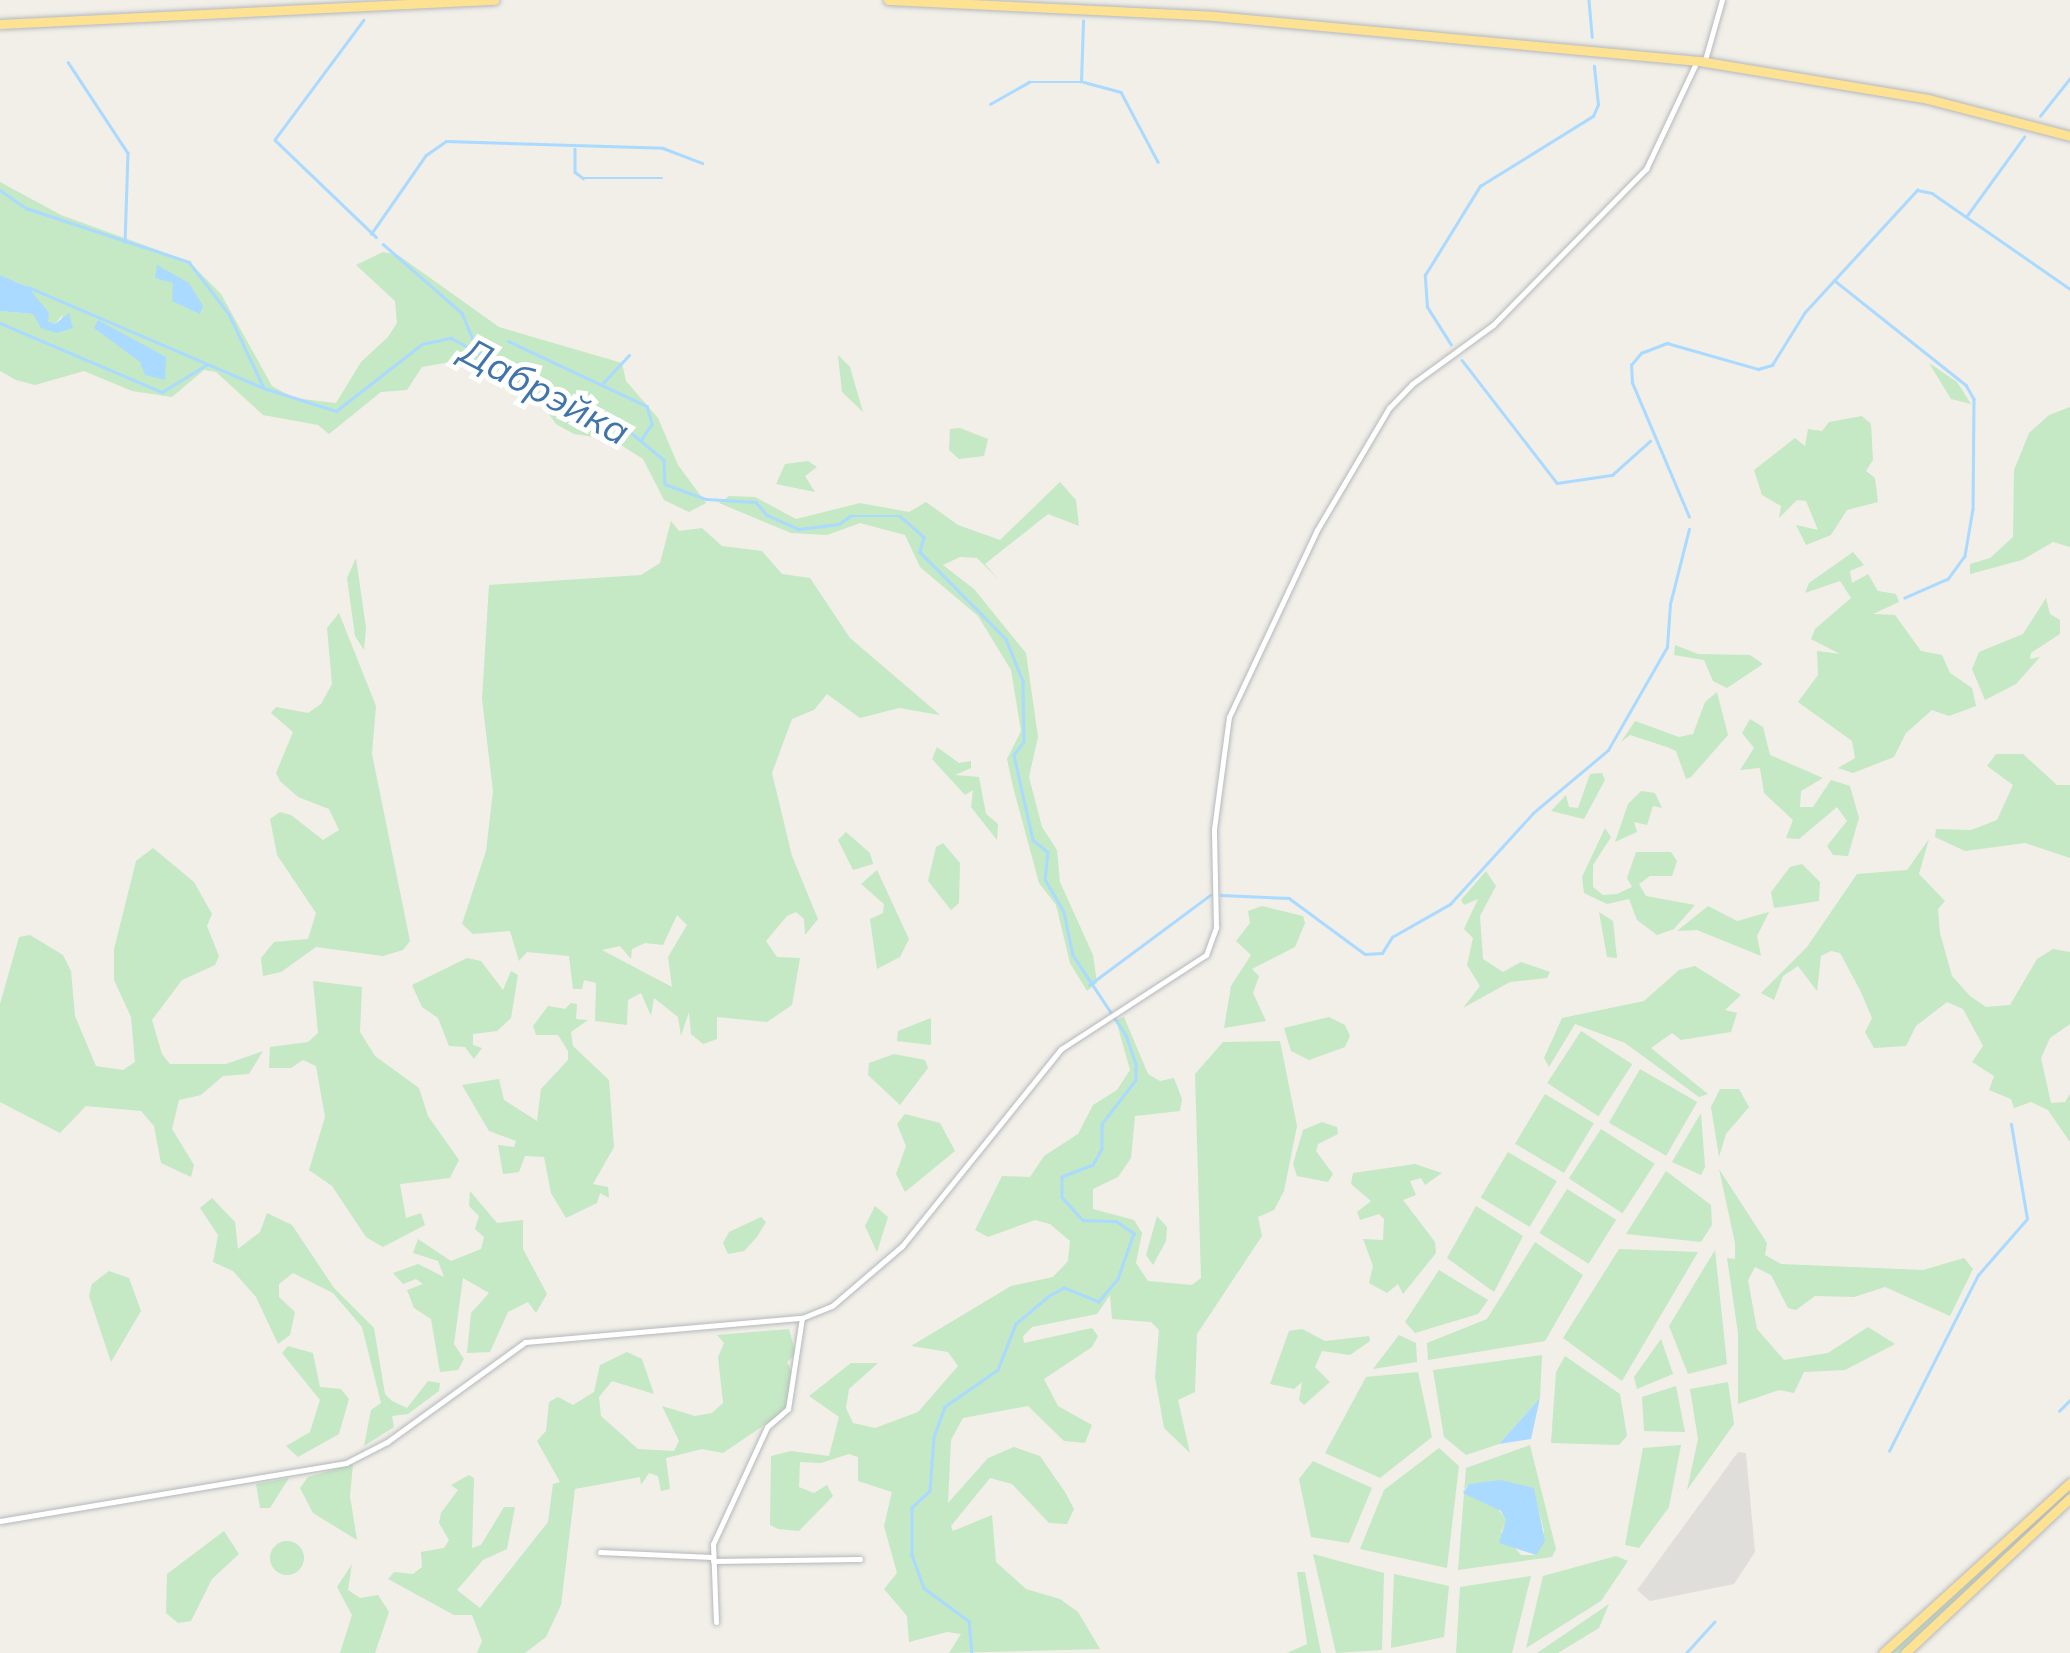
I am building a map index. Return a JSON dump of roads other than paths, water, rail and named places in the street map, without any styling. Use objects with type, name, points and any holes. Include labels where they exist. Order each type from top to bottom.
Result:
[{"type":"highway","points":[[0,24],[494,0]]},
{"type":"highway","points":[[888,0],[1213,16],[1701,62],[1909,95],[2070,136]]},
{"type":"highway","points":[[1883,1653],[2070,1484]]},
{"type":"highway","points":[[1905,1653],[2070,1498]]},
{"type":"street","points":[[0,1521],[346,1463],[386,1442],[504,1352],[551,1336],[632,1335],[802,1318],[832,1306],[911,1238],[1043,1067],[1105,1018],[1197,963],[1214,943],[1214,829],[1229,717],[1354,466],[1412,384],[1493,325],[1627,192],[1657,150],[1701,62],[1722,0]]},
{"type":"street","points":[[716,1622],[712,1559],[746,1467],[767,1427],[788,1409],[802,1318]]},
{"type":"street","points":[[600,1552],[712,1559],[860,1558]]},
{"type":"water","points":[[157,265],[189,283],[203,306],[200,314],[172,301],[173,283],[155,278]]},
{"type":"water","points":[[0,275],[28,287],[49,313],[48,321],[55,324],[69,313],[73,328],[56,333],[41,328],[33,314],[0,311]]},
{"type":"water","points":[[98,320],[166,357],[165,380],[145,375],[140,362],[94,328]]},
{"type":"water","points":[[1540,1398],[1531,1439],[1499,1444]]},
{"type":"water","points":[[1501,1480],[1534,1488],[1545,1541],[1536,1555],[1499,1543],[1506,1520],[1501,1511],[1463,1493],[1469,1484]]},
{"type":"waterway","points":[[1589,0],[1592,37]]},
{"type":"waterway","points":[[364,20],[275,140],[376,237]]},
{"type":"waterway","points":[[990,104],[1029,82],[1081,82],[1083,21]]},
{"type":"waterway","points":[[68,62],[128,153],[125,242]]},
{"type":"waterway","points":[[1451,345],[1427,307],[1425,275],[1480,186],[1593,116],[1598,105],[1594,66]]},
{"type":"waterway","points":[[2040,116],[2070,78]]},
{"type":"waterway","points":[[1084,82],[1121,92],[1158,162]]},
{"type":"waterway","points":[[1966,217],[2024,137]]},
{"type":"waterway","points":[[371,234],[426,155],[446,141],[663,148],[702,163]]},
{"type":"waterway","points":[[575,149],[575,172],[583,178],[662,178]]},
{"type":"waterway","name":"Дабрэйка","points":[[0,190],[26,208],[189,262],[229,314],[264,388],[336,411],[422,344],[451,338],[629,431],[664,460],[665,484],[706,499],[756,502],[767,515],[799,529],[839,524],[850,516],[900,516],[924,537],[920,552],[1006,639],[1023,681],[1024,742],[1014,755],[1033,840],[1048,852],[1045,879],[1064,912],[1073,955],[1126,1035],[1136,1064],[1136,1080],[1102,1124],[1102,1149],[1093,1165],[1062,1177],[1062,1197],[1083,1220],[1116,1221],[1134,1233],[1118,1279],[1099,1302],[1064,1288],[1048,1297],[1016,1324],[998,1370],[945,1407],[934,1438],[930,1491],[912,1508],[912,1555],[924,1588],[969,1621],[972,1653]]},
{"type":"waterway","points":[[1689,517],[1632,383],[1631,365],[1641,353],[1667,343],[1758,369],[1772,365],[1805,312],[1917,190],[1932,193],[2070,289]]},
{"type":"waterway","points":[[383,244],[462,313],[478,351]]},
{"type":"waterway","points":[[1834,280],[1966,385],[1974,399],[1973,509],[1965,556],[1948,579],[1905,598]]},
{"type":"waterway","points":[[28,287],[261,387]]},
{"type":"waterway","points":[[0,323],[162,392],[206,365]]},
{"type":"waterway","points":[[508,341],[647,406],[652,424],[641,441]]},
{"type":"waterway","points":[[603,383],[629,355]]},
{"type":"waterway","points":[[1462,360],[1557,483],[1612,475],[1650,441]]},
{"type":"waterway","points":[[1221,895],[1289,898],[1365,954],[1382,953],[1392,937],[1450,904],[1533,813],[1608,750],[1667,647],[1670,604],[1689,529]]},
{"type":"waterway","points":[[1089,985],[1210,895]]},
{"type":"waterway","points":[[1889,1451],[1978,1275],[2027,1219],[2011,1124]]},
{"type":"waterway","points":[[2059,1411],[2070,1400]]},
{"type":"waterway","points":[[1686,1653],[1714,1622]]}]
